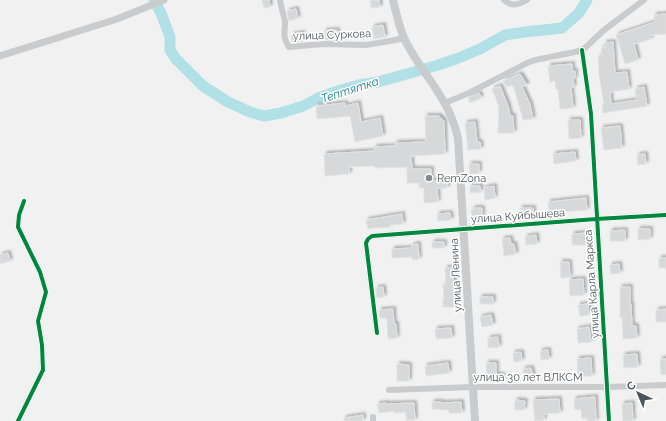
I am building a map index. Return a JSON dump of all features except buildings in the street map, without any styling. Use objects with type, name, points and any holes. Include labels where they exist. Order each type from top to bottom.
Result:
[{"type":"main road","name":"улица Ленина","points":[[393,0],[396,15],[404,38],[445,103],[453,121],[458,138],[475,421]]},
{"type":"street","points":[[0,56],[117,19],[164,0]]},
{"type":"street","name":"улица Суркова","points":[[280,0],[285,22],[284,38],[289,47],[323,44],[366,45],[404,38]]},
{"type":"street","points":[[504,0],[515,5],[527,0]]},
{"type":"street","points":[[445,103],[469,93],[527,63],[582,50],[604,30],[644,0]]},
{"type":"street","name":"улица Карла Маркса","points":[[582,50],[591,114],[609,421]]},
{"type":"street","points":[[18,421],[43,370],[42,345],[38,321],[46,292],[40,272],[18,227],[19,216],[24,201]]},
{"type":"street","name":"улица Куйбышева","points":[[377,333],[366,244],[368,238],[372,236],[666,215]]},
{"type":"street","name":"улица 30 лет ВЛКСМ","points":[[389,390],[473,387],[607,387],[666,385]]},
{"type":"waterway","name":"Тептятка","points":[[154,0],[161,13],[170,37],[170,50],[176,59],[203,86],[228,102],[250,112],[264,116],[281,113],[303,106],[318,98],[341,90],[378,82],[456,59],[480,49],[505,35],[562,28],[579,13],[587,0]]},
{"type":"cycle path","points":[[582,50],[591,114],[609,421]]},
{"type":"cycle path","points":[[18,421],[43,370],[42,345],[38,321],[46,292],[40,272],[18,227],[19,215],[24,201]]},
{"type":"cycle path","points":[[377,333],[366,243],[372,236],[666,215]]},
{"type":"place","name":"RemZona","points":[[429,178]]}]
